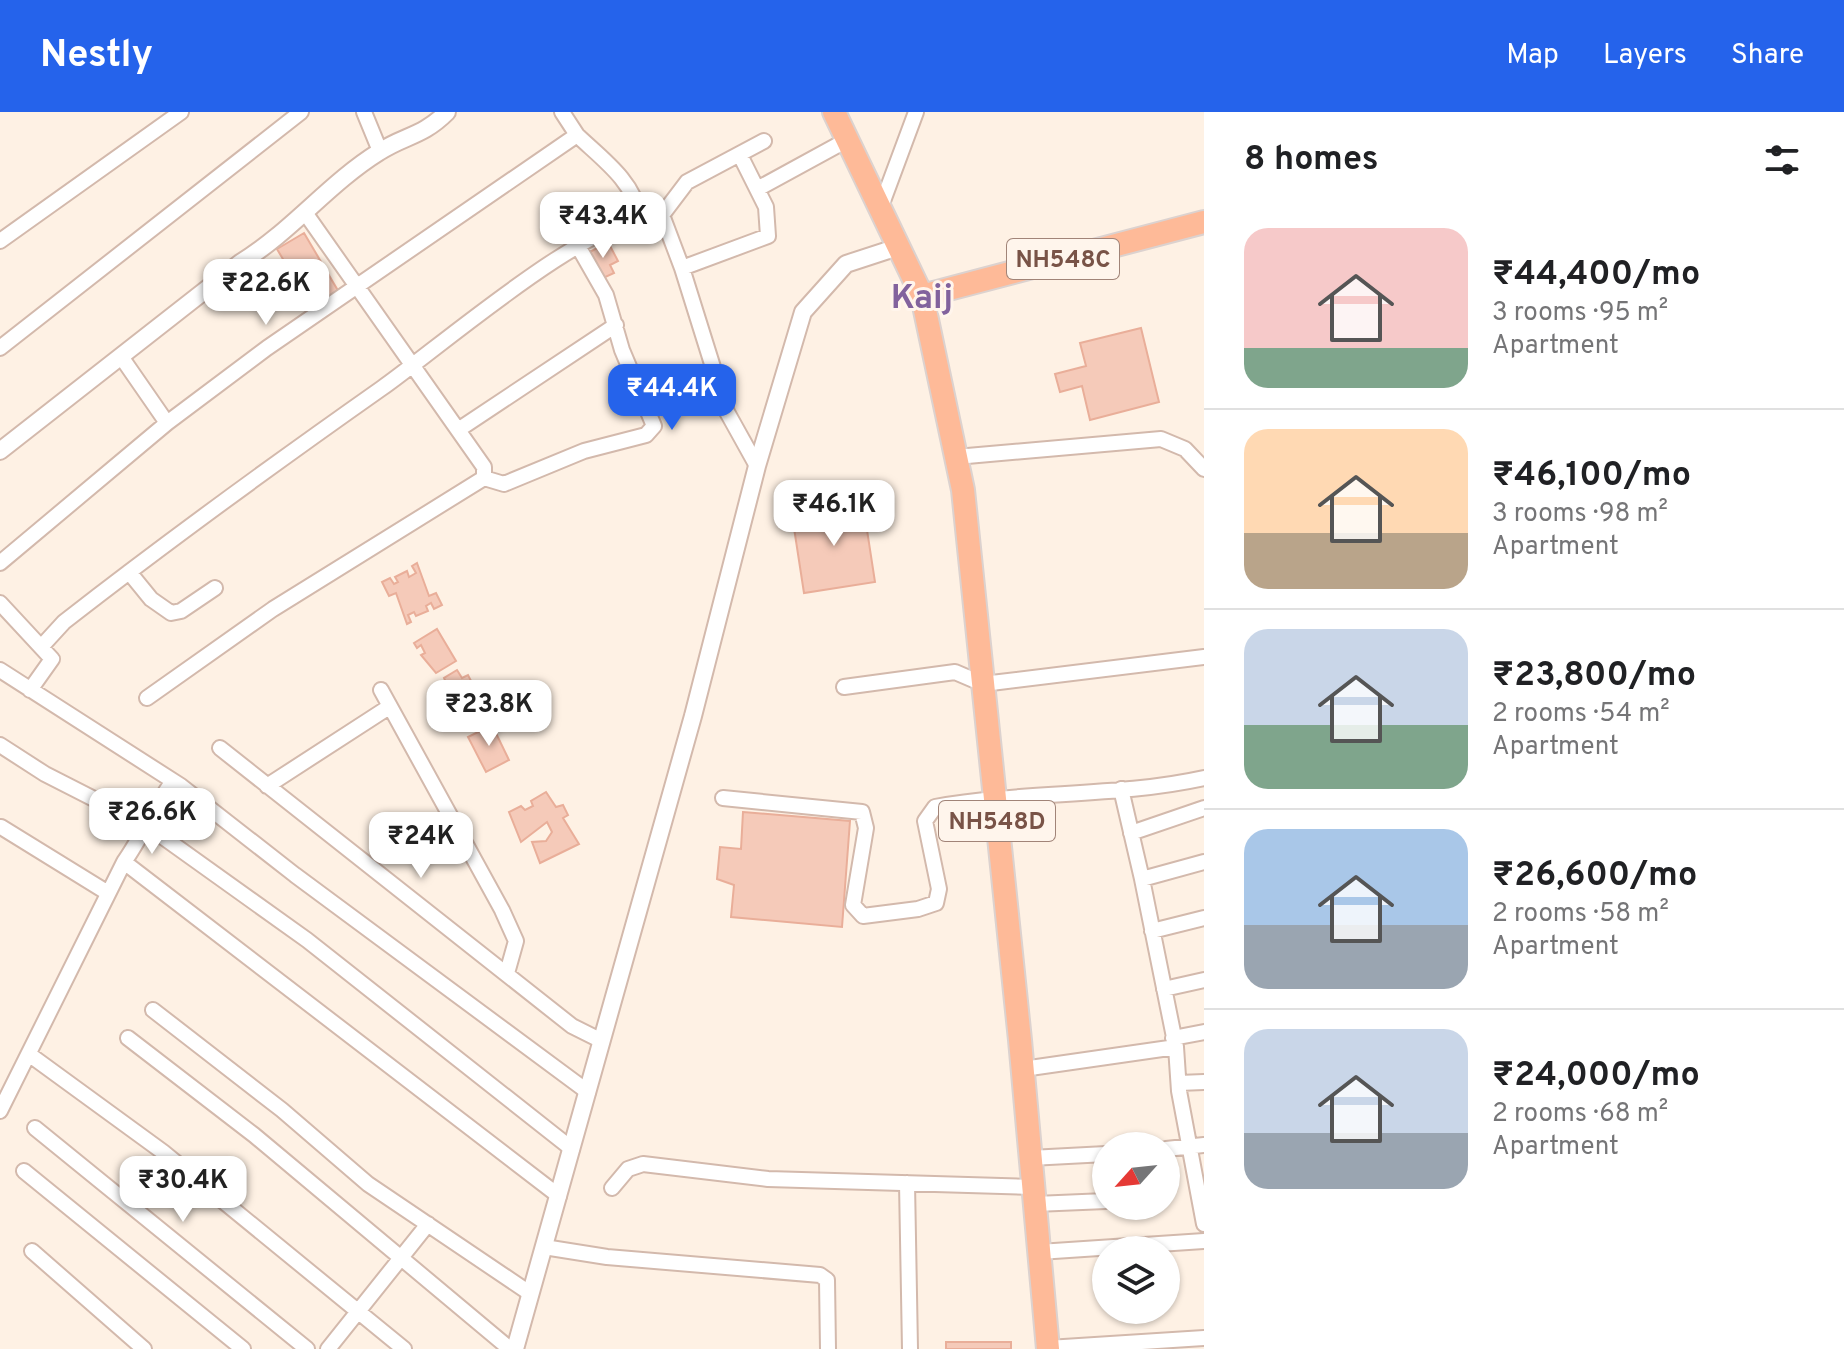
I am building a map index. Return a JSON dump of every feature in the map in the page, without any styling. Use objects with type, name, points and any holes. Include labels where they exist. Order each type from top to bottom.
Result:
[{"type":"highway","name":"NH548D","points":[[834,112],[922,296],[963,490],[1023,1069],[1048,1348]]},
{"type":"highway","name":"NH548C","points":[[922,296],[1204,222]]},
{"type":"street","points":[[0,241],[181,112]]},
{"type":"street","points":[[0,348],[301,112]]},
{"type":"street","points":[[364,112],[380,151]]},
{"type":"street","points":[[0,451],[306,214],[380,151],[422,134],[447,112]]},
{"type":"street","points":[[562,112],[577,135],[622,179],[637,201],[639,215]]},
{"type":"street","points":[[880,209],[916,112]]},
{"type":"street","points":[[0,563],[167,423],[267,348],[577,135]]},
{"type":"street","points":[[759,188],[847,140]]},
{"type":"street","points":[[662,215],[687,182],[764,141]]},
{"type":"street","points":[[682,268],[768,236],[766,207],[740,155]]},
{"type":"street","points":[[306,214],[484,467],[484,478]]},
{"type":"street","points":[[42,646],[64,622],[280,457],[578,246],[639,215],[662,215]]},
{"type":"street","points":[[662,215],[727,412],[757,466]]},
{"type":"street","points":[[147,698],[273,609],[484,478],[504,484],[584,451],[646,435],[654,426],[606,295],[578,246]]},
{"type":"street","points":[[128,1038],[254,1135],[513,1349],[559,1196],[693,716],[757,466],[803,312],[846,264],[898,247]]},
{"type":"street","points":[[458,430],[616,325]]},
{"type":"street","points":[[122,358],[167,423]]},
{"type":"street","points":[[956,457],[1161,439],[1185,449],[1204,469]]},
{"type":"street","points":[[129,572],[151,599],[171,613],[181,611],[215,588]]},
{"type":"street","points":[[0,603],[52,659],[30,690]]},
{"type":"street","points":[[844,687],[955,672],[983,684],[1204,657]]},
{"type":"street","points":[[0,670],[173,781],[588,1092]]},
{"type":"street","points":[[381,690],[507,920],[516,941],[507,973]]},
{"type":"street","points":[[267,786],[389,707]]},
{"type":"street","points":[[0,745],[45,774],[149,827],[307,940],[572,1149]]},
{"type":"street","points":[[220,748],[572,1026],[602,1041]]},
{"type":"street","points":[[723,798],[862,812],[866,828],[853,905],[863,916],[918,909],[936,903],[939,889],[925,821],[935,807],[995,797],[1121,789],[1204,778]]},
{"type":"street","points":[[0,1111],[124,862],[149,827],[155,806],[173,781]]},
{"type":"street","points":[[1121,789],[1164,989],[1179,1083],[1197,1146],[1204,1224]]},
{"type":"street","points":[[1131,833],[1204,808]]},
{"type":"street","points":[[1,827],[108,893]]},
{"type":"street","points":[[124,862],[559,1196]]},
{"type":"street","points":[[1142,879],[1204,862]]},
{"type":"street","points":[[1152,931],[1204,918]]},
{"type":"street","points":[[1164,989],[1204,980]]},
{"type":"street","points":[[153,1010],[282,1110],[368,1184],[531,1294]]},
{"type":"street","points":[[1023,1069],[1174,1042],[1204,1032]]},
{"type":"street","points":[[30,1055],[163,1152],[404,1349]]},
{"type":"street","points":[[1179,1083],[1204,1082]]},
{"type":"street","points":[[35,1128],[307,1349]]},
{"type":"street","points":[[1030,1158],[1092,1155]]},
{"type":"street","points":[[612,1188],[628,1169],[643,1164],[768,1179],[907,1183],[1092,1200]]},
{"type":"street","points":[[24,1171],[243,1349]]},
{"type":"street","points":[[907,1183],[910,1349]]},
{"type":"street","points":[[330,1348],[428,1224]]},
{"type":"street","points":[[1039,1252],[1204,1241]]},
{"type":"street","points":[[544,1247],[607,1257],[820,1275],[827,1280],[828,1349]]},
{"type":"street","points":[[32,1251],[144,1349]]},
{"type":"street","points":[[1048,1348],[1204,1338]]},
{"type":"building","points":[[304,233],[340,294],[313,310],[277,249]]},
{"type":"building","points":[[608,242],[618,261],[610,265],[614,273],[601,279],[588,253]]},
{"type":"building","points":[[1141,328],[1159,402],[1090,420],[1082,386],[1060,392],[1055,374],[1086,366],[1080,343]]},
{"type":"building","points":[[863,504],[875,582],[804,593],[792,515]]},
{"type":"building","points":[[417,563],[429,596],[436,593],[442,605],[434,609],[431,603],[426,606],[428,611],[416,616],[414,612],[408,615],[411,622],[407,624],[396,593],[389,596],[382,582],[390,578],[394,584],[398,582],[395,577],[407,571],[409,577],[416,573],[412,566]]},
{"type":"building","points":[[437,629],[456,661],[436,673],[421,655],[425,653],[421,645],[417,648],[414,643]]},
{"type":"building","points":[[457,670],[462,678],[468,675],[487,712],[471,725],[465,716],[461,718],[444,678]]},
{"type":"building","points":[[492,725],[509,760],[486,772],[468,737]]},
{"type":"building","points":[[546,792],[556,807],[563,805],[568,815],[563,818],[579,844],[540,863],[532,842],[546,841],[552,832],[547,822],[521,842],[509,812],[521,806],[525,810],[533,806],[531,801]]},
{"type":"building","points":[[743,812],[850,821],[842,927],[731,917],[734,885],[717,879],[720,847],[741,849]]},
{"type":"building","points":[[946,1342],[1011,1342],[1011,1349],[946,1349]]},
{"type":"district","name":"Kaij","points":[[922,296]]}]
